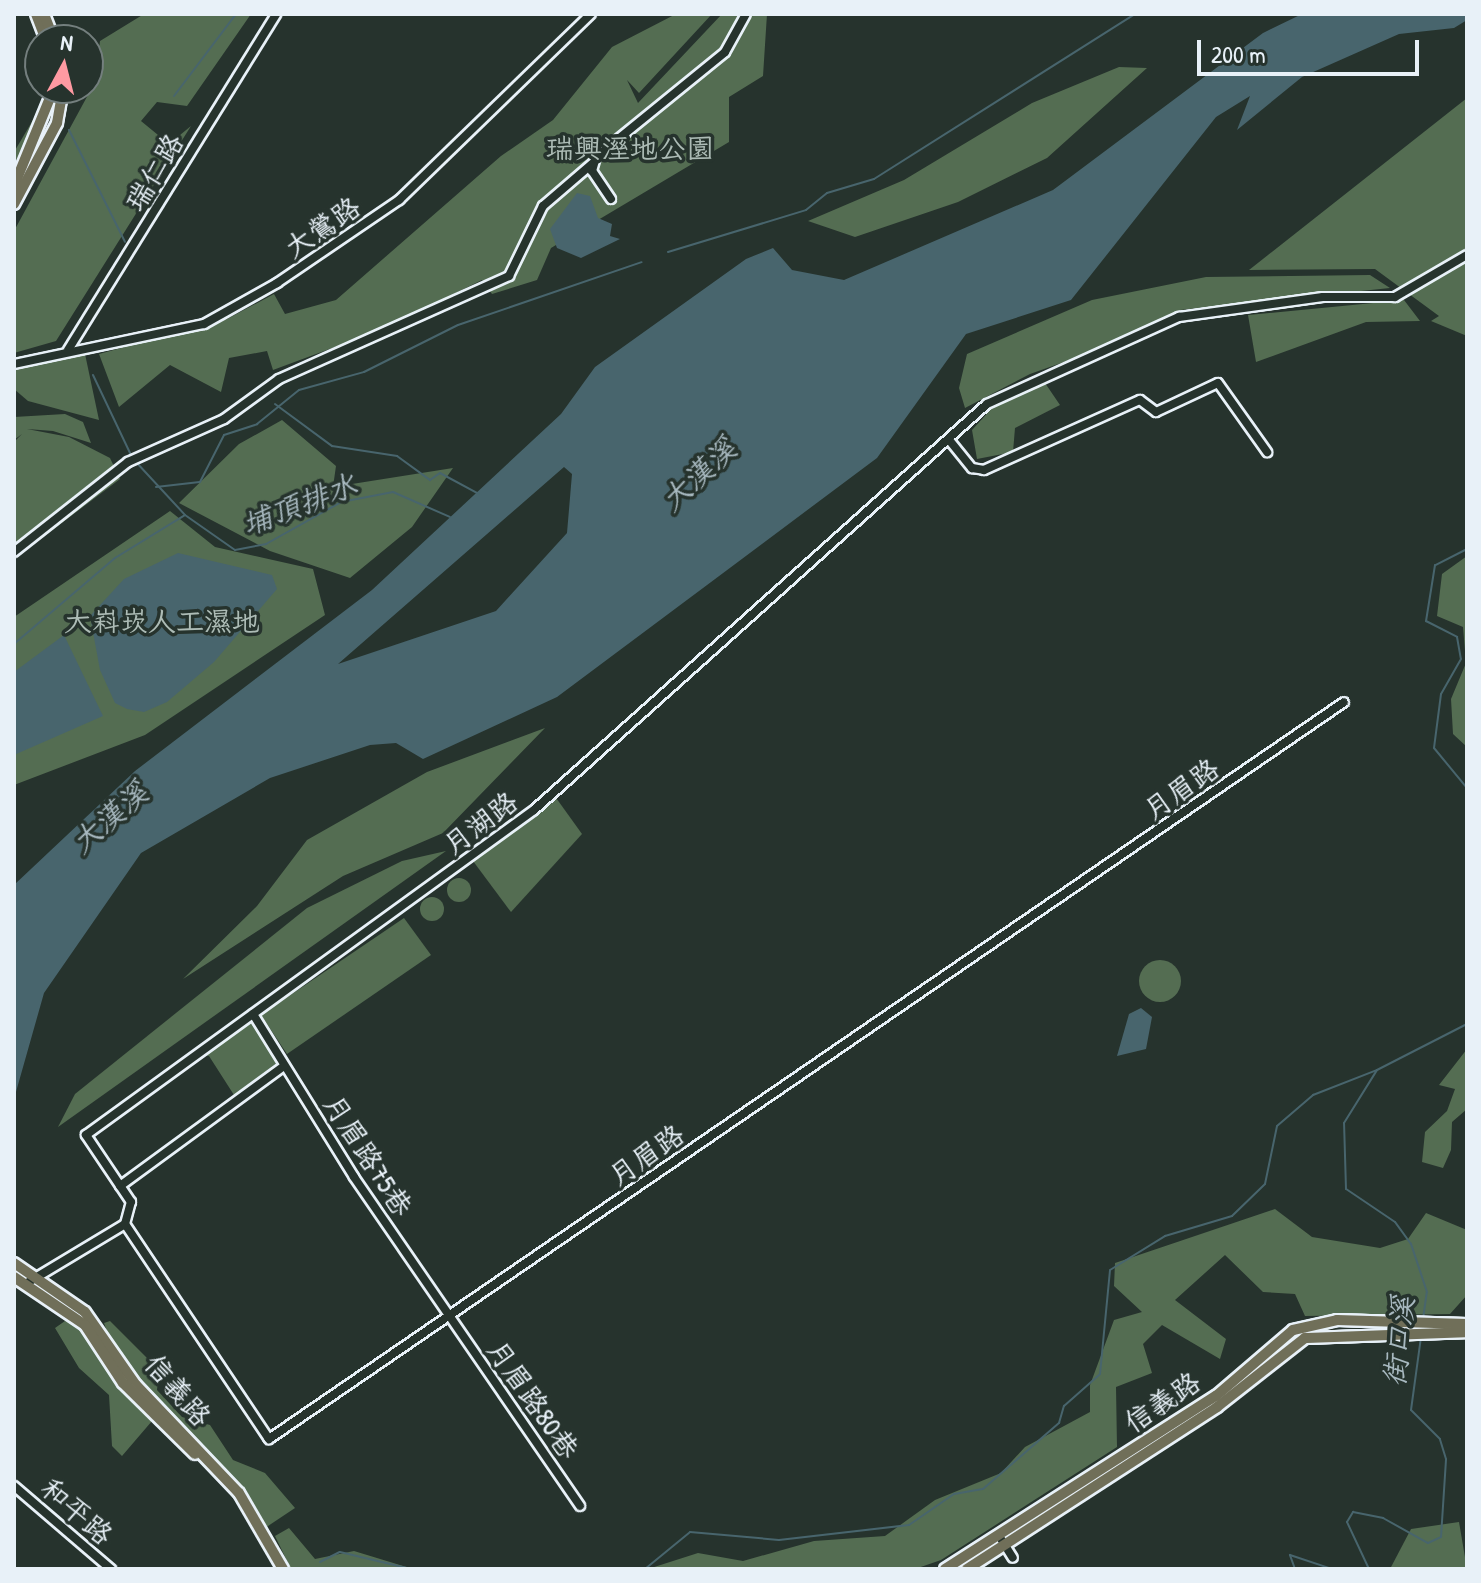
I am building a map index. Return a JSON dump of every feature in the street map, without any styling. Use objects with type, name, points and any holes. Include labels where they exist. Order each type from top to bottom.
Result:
[{"type":"main road","points":[[14,186],[51,104]]},
{"type":"main road","points":[[14,204],[57,123],[60,104]]},
{"type":"main road","name":"信義路","points":[[14,1263],[78,1304],[136,1385],[224,1475],[283,1569]]},
{"type":"main road","name":"信義路","points":[[14,1277],[85,1325],[123,1383],[217,1477],[277,1569]]},
{"type":"main road","name":"信義路","points":[[967,1569],[1227,1387],[1310,1323],[1416,1322],[1450,1328]]},
{"type":"main road","points":[[1450,1328],[1467,1324]]},
{"type":"main road","points":[[1450,1328],[1467,1332]]},
{"type":"main road","name":"信義路","points":[[945,1569],[1004,1543],[1230,1399],[1314,1334],[1414,1335],[1450,1328]]},
{"type":"main road","points":[[1227,1387],[1230,1399]]},
{"type":"street","name":"瑞仁路","points":[[67,350],[276,14]]},
{"type":"street","name":"大鶯路","points":[[14,364],[67,350],[204,324],[316,258],[399,200],[591,14]]},
{"type":"street","points":[[14,552],[128,462],[224,419],[279,379],[509,276],[543,206],[725,52],[746,14]]},
{"type":"street","points":[[593,163],[611,199]]},
{"type":"street","name":"月湖路","points":[[125,1224],[131,1202],[86,1135],[534,810],[950,441],[1014,388],[1179,317],[1323,297],[1395,297],[1467,255]]},
{"type":"street","points":[[950,441],[972,468],[984,470],[1140,400],[1156,412],[1218,383],[1267,452]]},
{"type":"street","name":"月眉路","points":[[125,1224],[269,1439],[1344,702]]},
{"type":"street","name":"月眉路75巷","points":[[253,1014],[449,1318]]},
{"type":"street","points":[[120,1186],[284,1066]]},
{"type":"street","points":[[27,1283],[41,1279],[125,1224]]},
{"type":"street","name":"月眉路80巷","points":[[449,1318],[580,1506]]},
{"type":"street","name":"和平路","points":[[14,1486],[111,1569]]},
{"type":"street","points":[[1004,1543],[1013,1558]]},
{"type":"green space","points":[[144,14],[251,14],[187,106],[157,102],[141,121],[169,144],[191,126],[56,341],[14,353],[14,231],[83,104],[104,104],[104,39]]},
{"type":"green space","name":"瑞興溼地公園","points":[[676,14],[712,14],[639,93],[627,80],[638,103],[722,14],[767,14],[763,76],[729,97],[729,142],[551,248],[537,280],[492,294],[482,280],[378,331],[273,370],[267,351],[229,358],[221,392],[170,365],[119,407],[99,354],[227,319],[274,294],[285,314],[336,300],[501,156],[553,120],[612,47]]},
{"type":"green space","points":[[1119,67],[1147,68],[1047,158],[958,202],[855,237],[808,221],[904,180],[1032,103]]},
{"type":"green space","points":[[1467,98],[1467,336],[1431,321],[1439,316],[1375,269],[1249,270]]},
{"type":"green space","points":[[33,120],[40,123],[14,172],[14,152]]},
{"type":"green space","points":[[1370,275],[1390,288],[1180,310],[1143,334],[1030,374],[965,408],[959,388],[967,354],[1092,300],[1206,277]]},
{"type":"green space","points":[[1404,300],[1420,321],[1366,322],[1256,362],[1248,315]]},
{"type":"green space","points":[[85,354],[99,420],[28,401],[14,389],[14,370]]},
{"type":"green space","points":[[1045,383],[1060,405],[1015,428],[1013,452],[977,459],[972,430],[993,407]]},
{"type":"green space","points":[[65,414],[83,422],[91,443],[53,431],[27,429],[69,437],[110,458],[120,479],[14,559],[14,442],[22,434],[14,440],[14,417]]},
{"type":"green space","points":[[282,420],[336,466],[333,487],[453,468],[412,527],[350,578],[270,551],[179,503],[239,444]]},
{"type":"green space","name":"大嵙崁人工濕地","points":[[170,511],[215,547],[313,569],[325,615],[145,735],[14,785],[14,617]]},
{"type":"green space","points":[[1467,556],[1467,747],[1453,734],[1451,699],[1466,663],[1463,627],[1437,616],[1442,574]]},
{"type":"green space","points":[[545,728],[443,833],[343,876],[183,979],[257,906],[307,840],[427,772]]},
{"type":"green space","points":[[554,795],[582,834],[511,912],[473,861]]},
{"type":"green space","points":[[446,851],[58,1127],[75,1094],[307,908],[402,861]]},
{"type":"green space","points":[[459,878],[468,881],[471,890],[468,899],[459,902],[450,899],[447,890],[450,881]]},
{"type":"green space","points":[[432,897],[441,900],[444,909],[441,918],[432,921],[423,918],[420,909],[423,900]]},
{"type":"green space","points":[[404,918],[431,955],[287,1054],[261,1015]]},
{"type":"green space","points":[[1160,960],[1175,966],[1181,981],[1175,996],[1160,1002],[1145,996],[1139,981],[1145,966]]},
{"type":"green space","points":[[253,1015],[282,1059],[234,1095],[209,1056],[199,1054]]},
{"type":"green space","points":[[1467,1049],[1467,1109],[1452,1122],[1451,1150],[1443,1168],[1422,1162],[1425,1132],[1447,1111],[1455,1089],[1439,1085]]},
{"type":"green space","points":[[1275,1209],[1312,1237],[1380,1248],[1408,1239],[1426,1213],[1467,1230],[1467,1295],[1450,1314],[1305,1316],[1295,1294],[1263,1292],[1225,1255],[1175,1300],[1226,1339],[1220,1359],[1162,1325],[1143,1344],[1152,1373],[1116,1387],[1117,1447],[941,1560],[915,1569],[648,1569],[698,1553],[743,1561],[814,1541],[885,1536],[935,1500],[1001,1473],[1025,1447],[1090,1412],[1090,1385],[1114,1320],[1142,1312],[1114,1286],[1115,1263]]},
{"type":"green space","points":[[65,1321],[75,1323],[152,1421],[122,1456],[112,1446],[109,1395],[79,1368],[55,1328]]},
{"type":"green space","points":[[110,1321],[159,1370],[157,1390],[182,1417],[210,1425],[233,1460],[265,1473],[295,1508],[265,1528],[138,1381],[109,1337],[104,1323]]},
{"type":"green space","points":[[1459,1522],[1467,1569],[1390,1569],[1411,1529]]},
{"type":"green space","points":[[289,1528],[315,1559],[354,1551],[413,1569],[291,1569],[275,1536]]},
{"type":"water","name":"大漢溪","points":[[1302,14],[1467,14],[1467,20],[1454,28],[1399,34],[1302,77],[1237,130],[1250,96],[1216,117],[1071,300],[966,334],[877,458],[557,697],[423,759],[396,743],[370,745],[270,778],[141,853],[44,993],[14,1099],[14,885],[135,771],[372,590],[561,414],[595,367],[746,259],[773,248],[792,270],[844,280],[1053,190],[1263,33]],"holes":[[[564,467],[572,474],[567,533],[496,611],[338,664]]]},
{"type":"water","points":[[577,193],[590,196],[598,218],[612,224],[610,236],[620,239],[581,258],[557,248],[550,229]]},
{"type":"water","points":[[178,553],[272,575],[277,589],[214,662],[167,702],[144,712],[127,709],[115,703],[100,670],[90,616],[124,579]]},
{"type":"water","points":[[64,635],[103,716],[14,755],[14,672]]},
{"type":"water","points":[[1141,1008],[1152,1017],[1146,1049],[1117,1056],[1129,1014]]},
{"type":"waterway","points":[[174,96],[236,14]]},
{"type":"waterway","points":[[668,252],[806,210],[827,193],[874,179],[1135,14]]},
{"type":"waterway","name":"埔頂排水","points":[[69,130],[125,242]]},
{"type":"waterway","points":[[156,487],[200,482],[224,435],[257,424],[299,390],[364,372],[458,325],[642,262]]},
{"type":"waterway","name":"埔頂排水","points":[[93,375],[132,457]]},
{"type":"waterway","points":[[275,404],[332,446],[397,456],[430,480],[440,473],[479,494]]},
{"type":"waterway","name":"埔頂排水","points":[[136,462],[185,515],[235,550],[266,544],[341,502],[393,492],[450,517]]},
{"type":"waterway","points":[[14,644],[115,558],[185,515]]},
{"type":"waterway","name":"街口溪","points":[[1467,549],[1435,565],[1426,621],[1457,637],[1461,659],[1441,694],[1434,748],[1467,788]]},
{"type":"waterway","name":"街口溪","points":[[1423,1319],[1427,1292],[1411,1244],[1395,1222],[1346,1189],[1344,1123],[1377,1070],[1467,1024]]},
{"type":"waterway","points":[[645,1569],[690,1532],[779,1540],[909,1525],[954,1494],[983,1489],[1059,1423],[1064,1406],[1100,1374],[1110,1270],[1165,1236],[1232,1216],[1265,1184],[1277,1126],[1313,1095],[1377,1070]]},
{"type":"waterway","name":"街口溪","points":[[1369,1569],[1347,1522],[1353,1512],[1383,1518],[1428,1543],[1441,1537],[1446,1459],[1440,1439],[1411,1410],[1421,1337]]},
{"type":"waterway","points":[[320,1562],[340,1552],[411,1569]]},
{"type":"waterway","name":"街口溪","points":[[1295,1569],[1290,1555],[1332,1569]]}]
